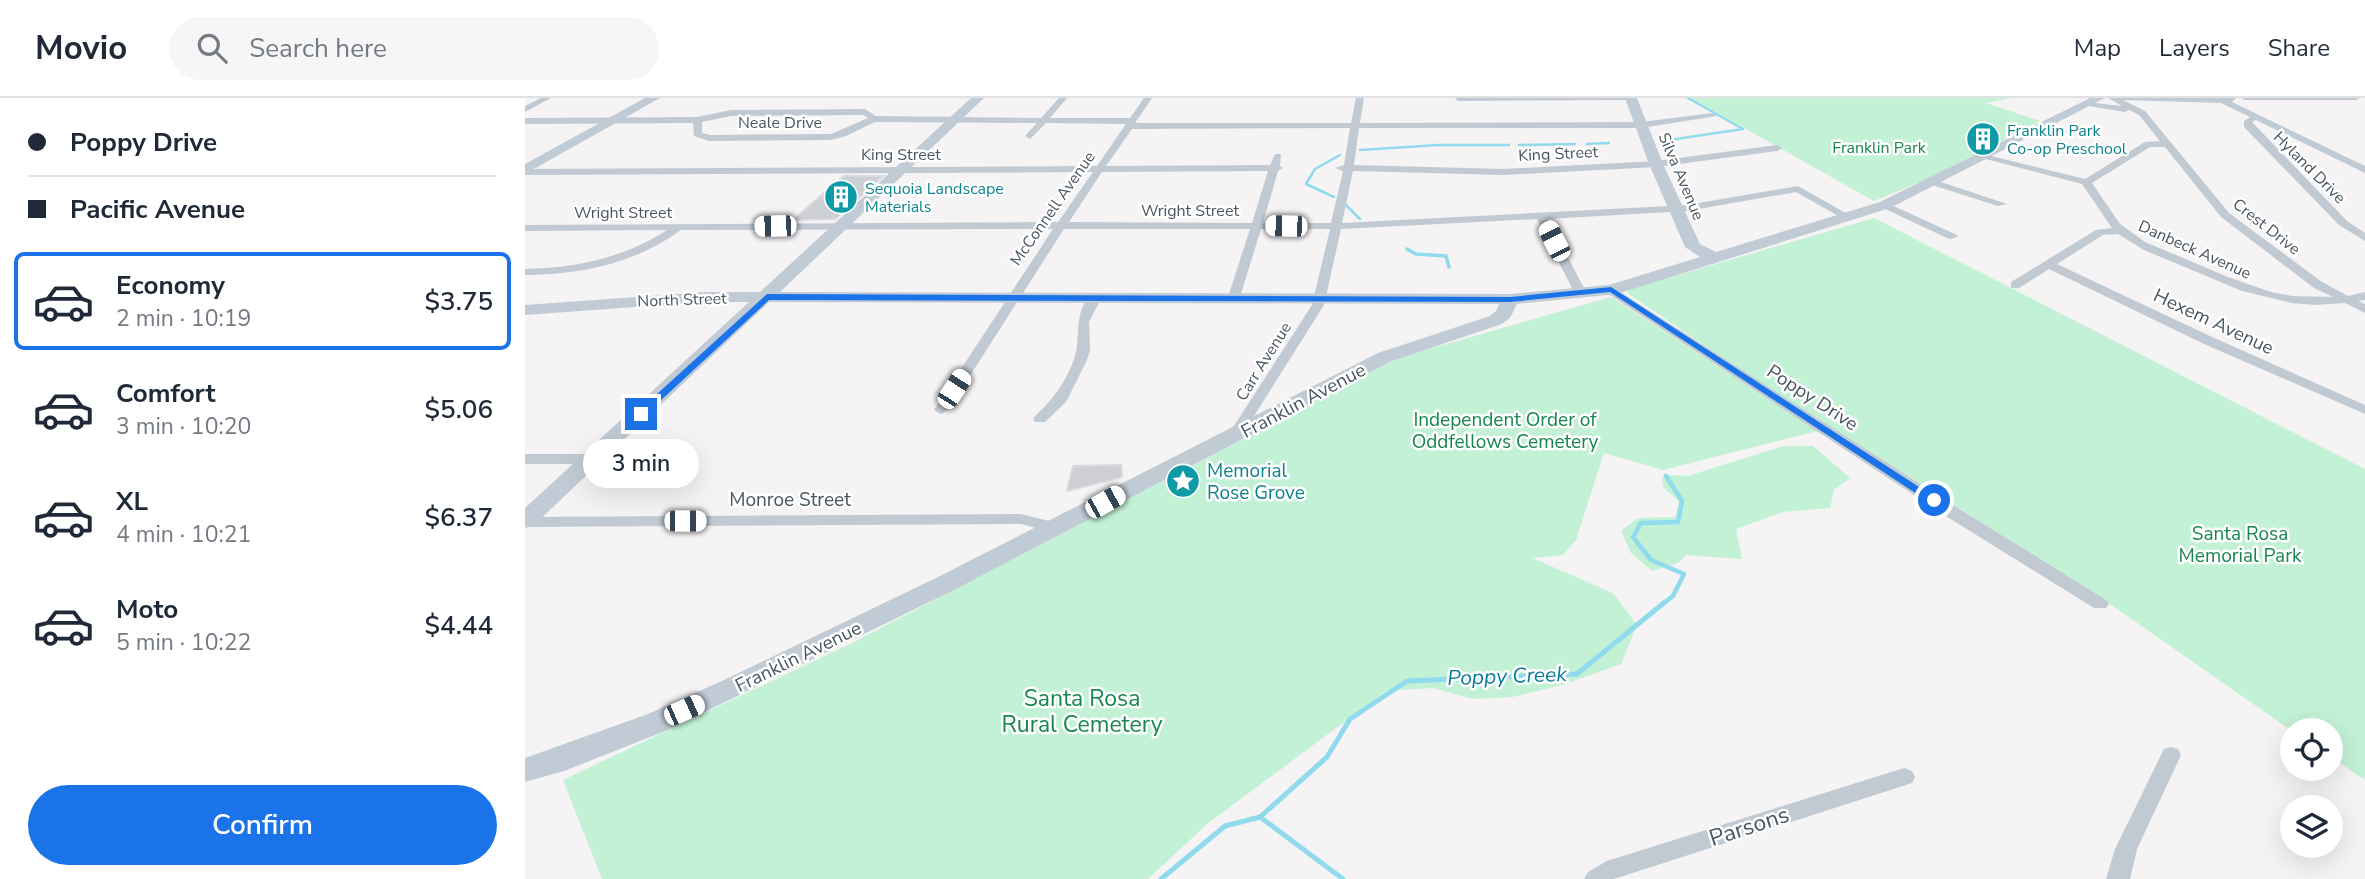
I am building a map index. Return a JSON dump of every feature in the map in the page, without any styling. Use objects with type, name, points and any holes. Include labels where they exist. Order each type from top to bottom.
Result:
[{"type":"street","points":[[525,109],[547,98]]},
{"type":"street","points":[[525,171],[654,98]]},
{"type":"street","points":[[525,522],[978,98]]},
{"type":"street","points":[[1030,136],[1063,98]]},
{"type":"street","name":"McConnell Avenue","points":[[941,410],[1148,98]]},
{"type":"street","name":"Carr Avenue","points":[[1235,435],[1320,298],[1360,98]]},
{"type":"street","points":[[1461,126],[1458,98],[1631,98]]},
{"type":"street","name":"Silva Avenue","points":[[1631,98],[1656,164],[1693,247],[1713,257]]},
{"type":"street","points":[[1510,299],[1611,290],[1885,205],[2099,98]]},
{"type":"street","name":"Crest Drive","points":[[2112,98],[2142,113],[2225,215],[2318,285],[2365,309]]},
{"type":"street","points":[[2124,98],[2224,101],[2235,98]]},
{"type":"street","points":[[2245,98],[2356,98]]},
{"type":"street","points":[[2224,101],[2365,170]]},
{"type":"street","points":[[2086,105],[2142,113]]},
{"type":"street","points":[[525,121],[697,120],[731,113],[865,113],[874,119],[1354,127],[1641,125],[1713,116]]},
{"type":"street","name":"Hyland Drive","points":[[2257,116],[2248,121],[2247,125],[2343,223],[2365,238]]},
{"type":"street","name":"Neale Drive","points":[[697,120],[697,134],[709,138],[821,138],[840,136],[862,122],[874,119]]},
{"type":"street","points":[[1983,157],[2087,182],[2148,144],[2167,144]]},
{"type":"street","name":"King Street","points":[[1344,168],[1416,168],[1478,173],[1656,164],[1777,148]]},
{"type":"street","name":"King Street","points":[[525,171],[1101,169],[1276,164],[1256,225]]},
{"type":"street","points":[[1932,182],[2002,204]]},
{"type":"street","name":"Danbeck Avenue","points":[[2087,182],[2120,231],[2140,244],[2271,298],[2318,303],[2347,301],[2365,296]]},
{"type":"street","name":"Wright Street","points":[[525,228],[1336,227],[1677,208],[1798,189],[1846,216]]},
{"type":"street","points":[[1885,205],[1953,237]]},
{"type":"street","points":[[1541,216],[1581,294]]},
{"type":"street","points":[[1234,297],[1256,225]]},
{"type":"street","points":[[525,272],[573,269],[618,258],[645,248],[677,228]]},
{"type":"street","points":[[2015,285],[2100,232],[2120,231]]},
{"type":"street","name":"Hexem Avenue","points":[[2049,264],[2207,340],[2365,410]]},
{"type":"street","name":"Poppy Drive","points":[[1611,290],[1955,514],[2100,604]]},
{"type":"street","name":"North Street","points":[[525,310],[651,300],[767,297],[1510,299]]},
{"type":"street","points":[[1039,419],[1059,402],[1079,362],[1083,351],[1083,321],[1096,297]]},
{"type":"street","name":"Franklin Avenue","points":[[525,770],[579,753],[709,699],[1055,528],[1385,357],[1482,327],[1504,314],[1510,299]]},
{"type":"street","points":[[525,459],[593,459]]},
{"type":"street","name":"Monroe Street","points":[[525,522],[1021,519],[1055,528]]},
{"type":"street","points":[[2118,879],[2126,849],[2171,755]]},
{"type":"street","name":"Parsons","points":[[1596,879],[1607,871],[1904,777]]},
{"type":"green space","name":"Franklin Park","points":[[1691,98],[2011,98],[1986,103],[2040,121],[1930,178],[1874,201]]},
{"type":"green space","name":"Santa Rosa Memorial Park","points":[[1874,218],[2365,469],[2365,780],[2343,765],[2343,718],[2280,718],[2280,723],[2113,606],[1744,372],[1627,293],[1630,289]]},
{"type":"green space","name":"Santa Rosa Rural Cemetery","points":[[1611,297],[1818,431],[1663,470],[1604,453],[1576,540],[1563,555],[1532,558],[1613,593],[1637,625],[1621,664],[1562,685],[1512,697],[1473,699],[1433,688],[1386,691],[1207,824],[1148,879],[602,879],[563,780],[852,643],[1401,357]]},
{"type":"green space","points":[[1783,446],[1813,446],[1850,478],[1834,490],[1830,508],[1783,512],[1736,529],[1742,559],[1686,555],[1678,563],[1652,571],[1631,553],[1621,531],[1638,518],[1675,517],[1679,502],[1663,487],[1662,477],[1688,476]]},
{"type":"building","name":"Sequoia Landscape Materials","points":[[844,176],[883,176],[835,219],[793,220]]},
{"type":"building","points":[[1121,465],[1122,477],[1067,491],[1073,466]]},
{"type":"waterway","name":"Poppy Creek","points":[[1663,141],[1743,129],[1688,98]]},
{"type":"waterway","name":"Poppy Creek","points":[[1587,144],[1609,143]]},
{"type":"waterway","name":"Poppy Creek","points":[[1519,145],[1575,144]]},
{"type":"waterway","name":"Poppy Creek","points":[[1360,150],[1438,145],[1509,145]]},
{"type":"waterway","name":"Poppy Creek","points":[[1334,197],[1306,184],[1315,169],[1340,155]]},
{"type":"waterway","name":"Poppy Creek","points":[[1345,204],[1360,219]]},
{"type":"waterway","name":"Poppy Creek","points":[[1407,249],[1416,254],[1446,256],[1449,267]]},
{"type":"waterway","name":"Poppy Creek","points":[[1663,604],[1673,596],[1684,574],[1651,560],[1633,537],[1641,523],[1678,522],[1682,501],[1666,476]]},
{"type":"waterway","name":"Poppy Creek","points":[[1260,817],[1327,757],[1350,719],[1407,681],[1577,674],[1665,602]]},
{"type":"waterway","points":[[1161,879],[1225,826],[1260,817]]},
{"type":"waterway","points":[[1260,817],[1343,879]]},
{"type":"place","name":"Franklin Park Co-op Preschool","points":[[1983,139]]},
{"type":"place","name":"Sequoia Landscape Materials","points":[[841,197]]},
{"type":"place","name":"Memorial Rose Grove","points":[[1183,481]]},
{"type":"route","points":[[641,414],[767,297],[1510,299],[1611,290],[1934,500]]},
{"type":"park label","name":"Independent Order of Oddfellows Cemetery","points":[[1505,430]]}]
